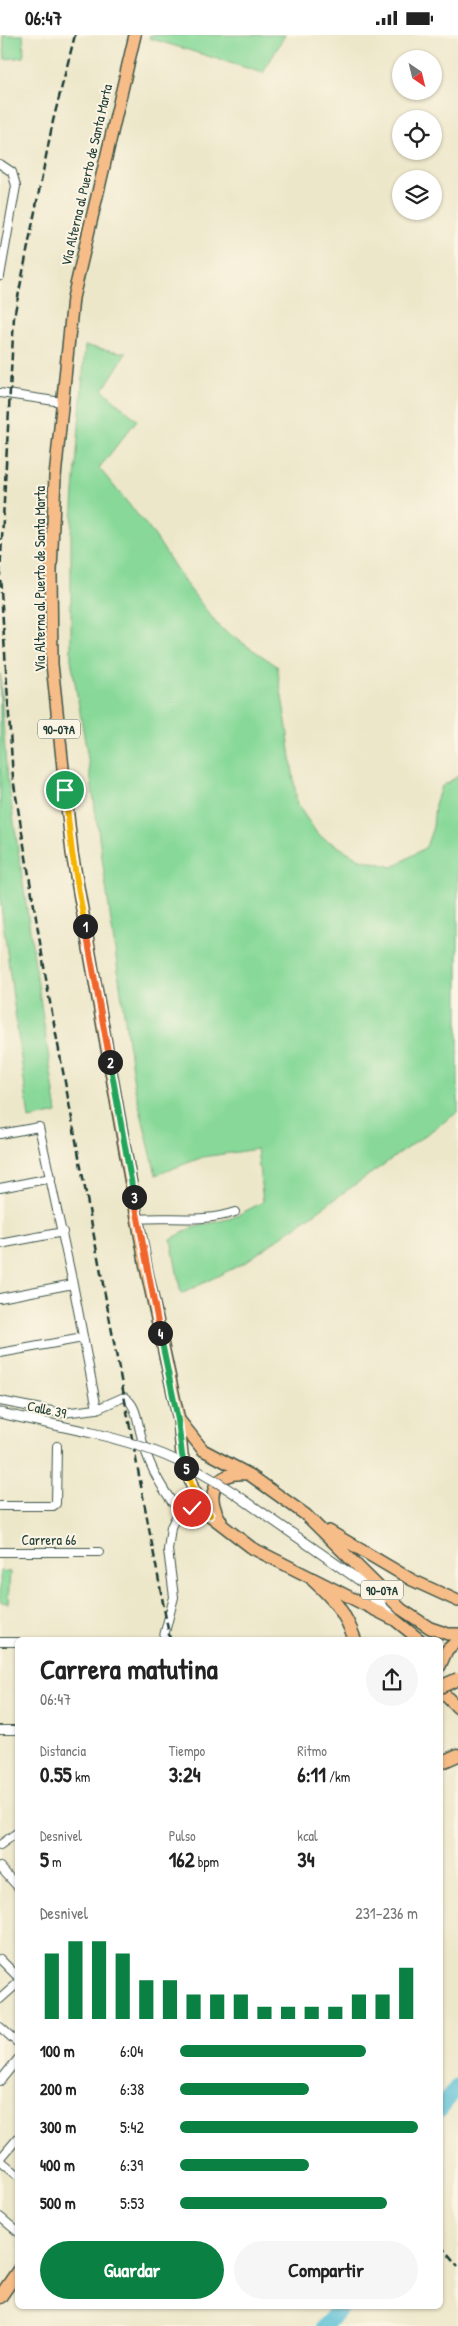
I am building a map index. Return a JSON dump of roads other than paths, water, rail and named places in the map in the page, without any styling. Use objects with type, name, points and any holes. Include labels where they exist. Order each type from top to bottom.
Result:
[{"type":"highway","points":[[313,1580],[335,1600],[348,1621],[354,1637]]},
{"type":"highway","points":[[443,1684],[458,1679]]},
{"type":"highway","points":[[443,1762],[458,1755]]},
{"type":"highway","points":[[0,2297],[15,2275]]},
{"type":"main road","name":"Vía Alterna al Puerto de Santa Marta","points":[[135,35],[72,298],[52,524],[52,664],[72,853],[137,1219],[178,1420],[182,1455],[193,1489],[210,1515],[252,1548],[313,1580],[430,1628],[448,1634],[458,1634]]},
{"type":"main road","name":"Vía Alterna al Puerto de Santa Marta","points":[[178,1420],[195,1443],[203,1450],[250,1475],[319,1526],[417,1637]]},
{"type":"main road","points":[[232,1534],[216,1513],[212,1494],[216,1484],[224,1478],[238,1474],[250,1475]]},
{"type":"main road","points":[[319,1526],[352,1543],[412,1580],[458,1601]]},
{"type":"main road","points":[[443,1659],[447,1650],[458,1640]]},
{"type":"main road","points":[[443,1691],[458,1708]]},
{"type":"street","points":[[0,164],[12,172],[16,186],[0,276]]},
{"type":"street","points":[[0,392],[62,402]]},
{"type":"street","points":[[0,1134],[39,1127],[63,1232],[97,1409]]},
{"type":"street","points":[[0,1188],[50,1178]]},
{"type":"street","points":[[137,1219],[161,1217],[218,1218],[235,1212]]},
{"type":"street","points":[[0,1244],[63,1232]]},
{"type":"street","points":[[0,1298],[73,1284]]},
{"type":"street","points":[[0,1353],[83,1338]]},
{"type":"street","points":[[0,1401],[62,1413],[97,1409],[124,1397],[129,1399],[135,1412],[142,1443],[158,1480],[179,1511]]},
{"type":"street","name":"Calle 39","points":[[0,1413],[131,1442],[172,1457],[202,1472],[350,1575],[398,1615]]},
{"type":"street","points":[[0,1506],[52,1506],[56,1504],[57,1446]]},
{"type":"street","points":[[179,1511],[192,1508],[210,1515]]},
{"type":"street","points":[[164,1637],[174,1597],[168,1550],[172,1527],[179,1511]]},
{"type":"street","name":"Carrera 66","points":[[0,1552],[99,1551]]},
{"type":"street","points":[[0,1642],[15,1642]]},
{"type":"street","points":[[0,1730],[15,1730]]},
{"type":"street","points":[[0,1845],[15,1834]]},
{"type":"street","points":[[0,1867],[15,1884]]},
{"type":"street","points":[[0,1959],[15,1974]]},
{"type":"street","points":[[0,1999],[15,1986]]},
{"type":"street","points":[[0,2027],[15,2040]]},
{"type":"street","points":[[0,2081],[15,2063]]},
{"type":"street","points":[[15,2142],[0,2159],[15,2172]]},
{"type":"street","points":[[0,2217],[15,2230]]},
{"type":"waterway","points":[[443,2105],[458,2086]]},
{"type":"waterway","points":[[324,2326],[340,2309]]},
{"type":"railway","points":[[75,35],[53,121],[14,317],[0,575],[13,778],[49,997],[169,1637]]},
{"type":"railway","points":[[443,2248],[458,2266]]}]
